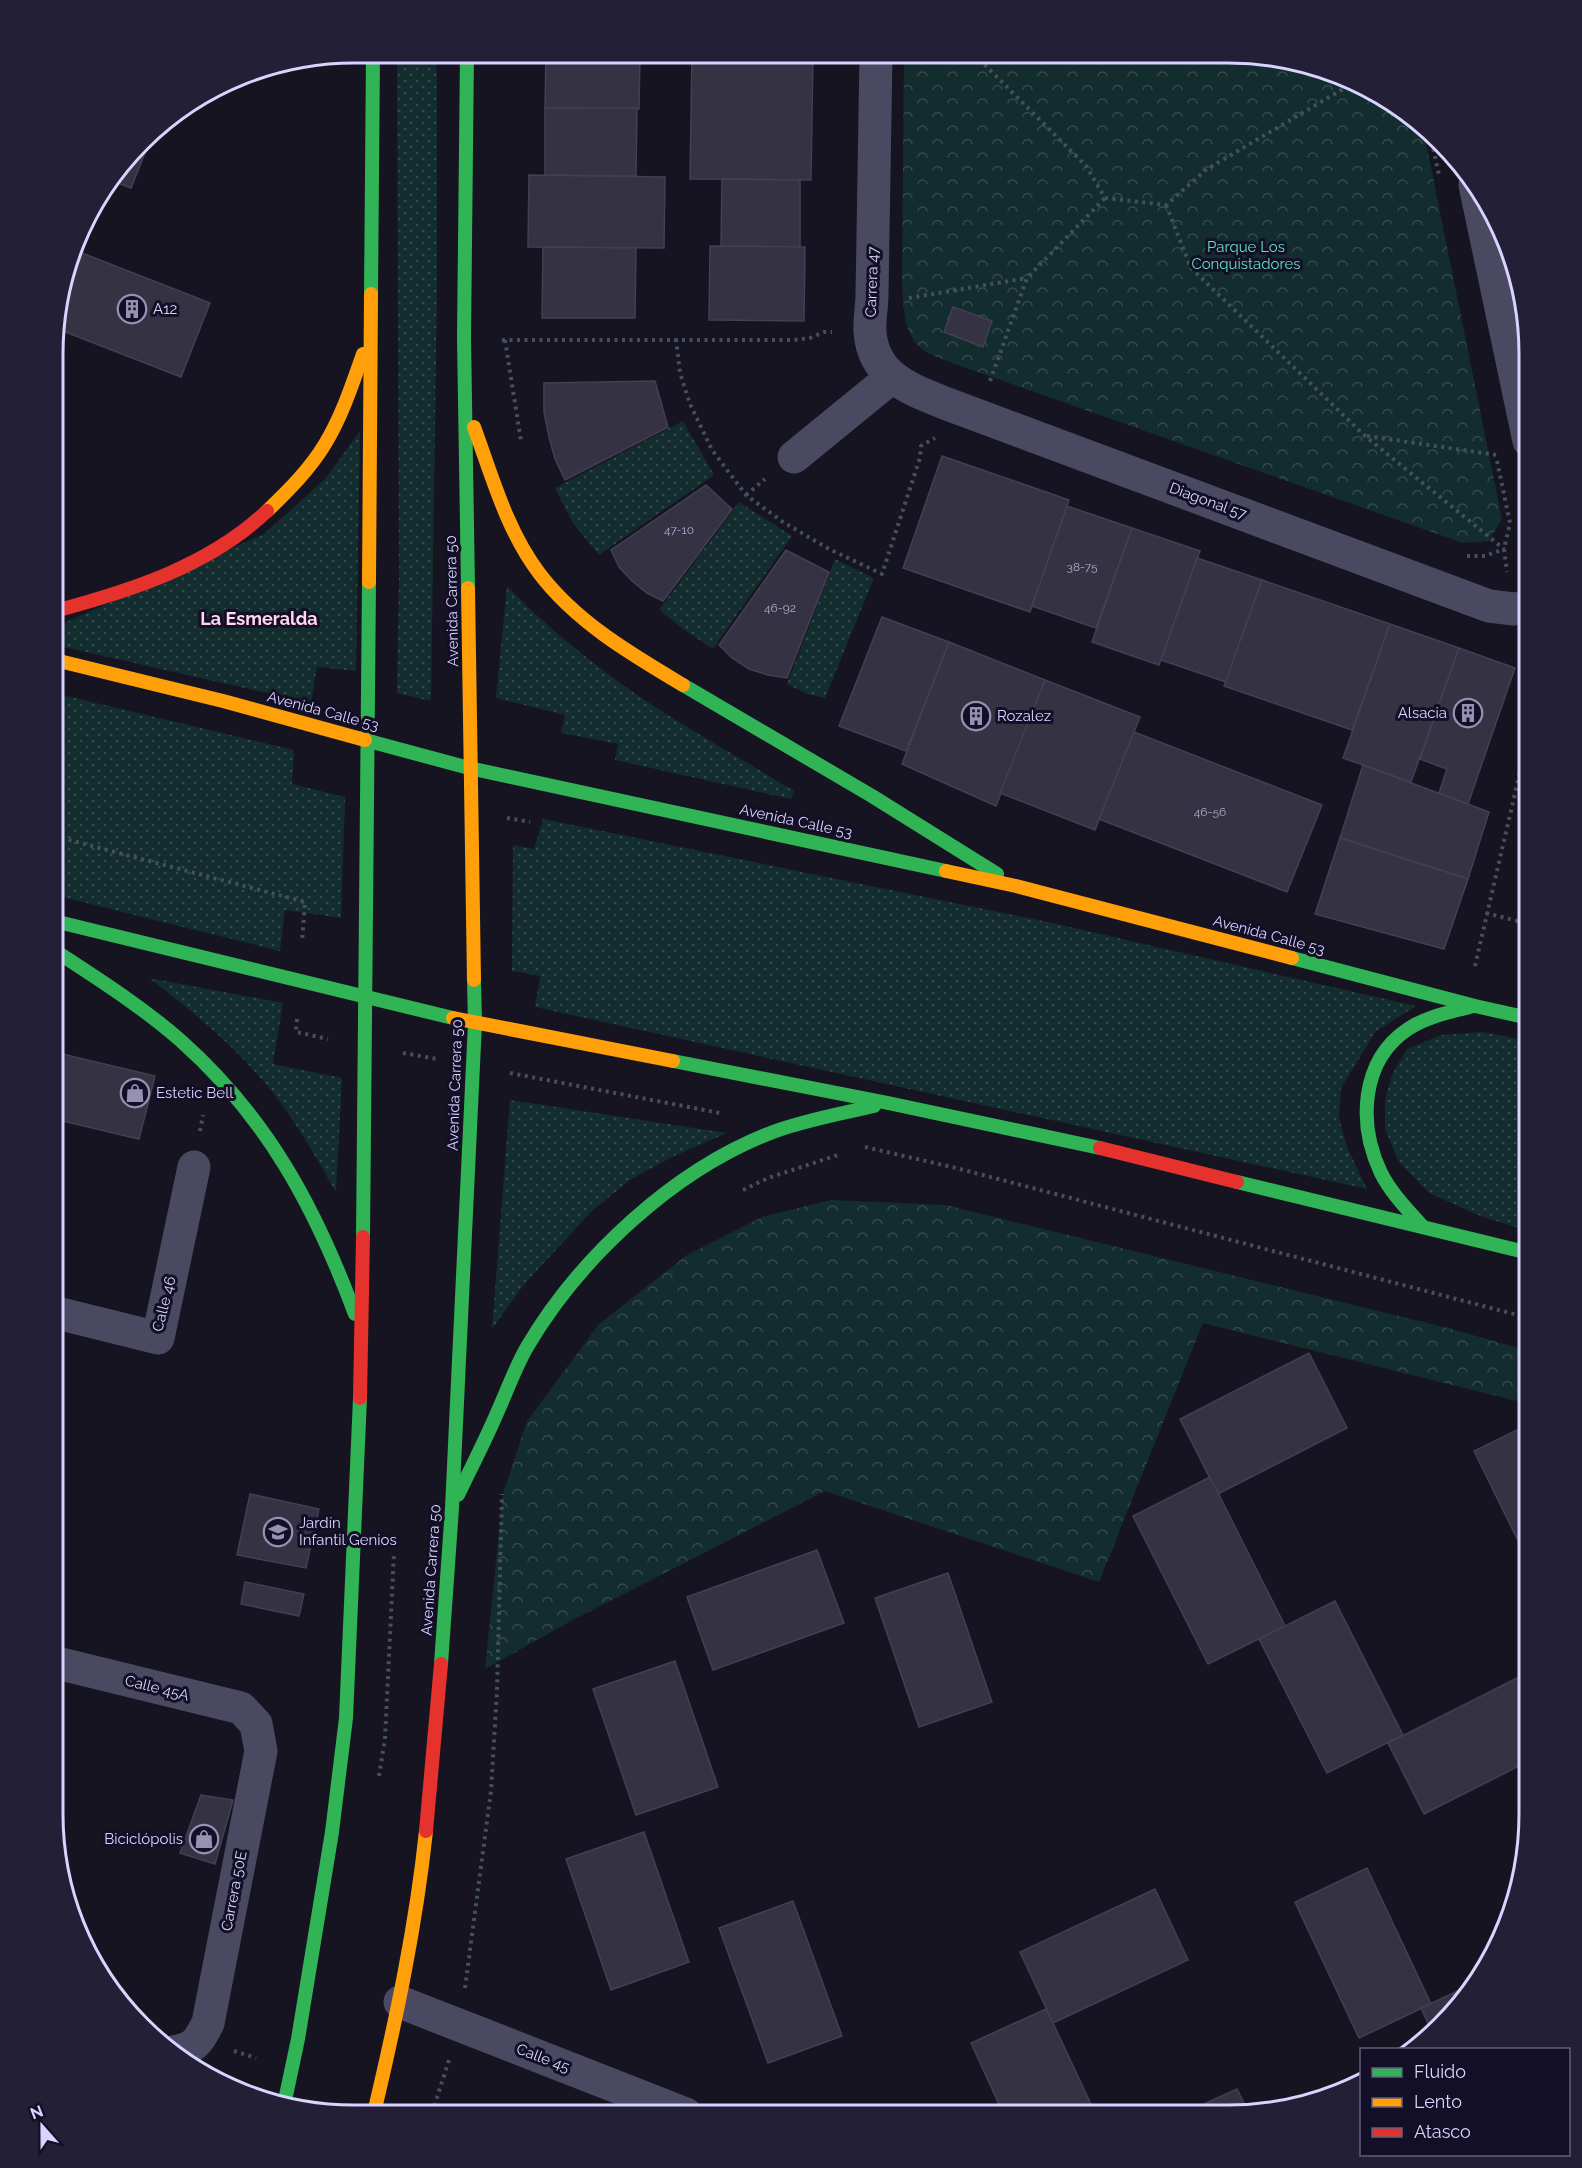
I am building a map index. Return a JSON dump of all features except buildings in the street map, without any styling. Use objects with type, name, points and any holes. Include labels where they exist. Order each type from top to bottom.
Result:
[{"type":"main road","points":[[286,2097],[298,2039],[330,1842],[346,1718],[360,1428],[366,996],[373,63]]},
{"type":"main road","name":"Avenida Carrera 50","points":[[376,2105],[400,2002],[423,1858],[436,1734],[452,1508],[475,1023],[469,768],[464,338],[467,63]]},
{"type":"main road","points":[[63,609],[160,578],[200,560],[236,537],[269,510],[317,457],[351,389],[372,327]]},
{"type":"main road","points":[[465,399],[501,502],[519,541],[539,573],[584,619],[641,660],[846,780],[1016,886]]},
{"type":"main road","name":"Avenida Calle 53","points":[[63,662],[223,701],[469,768],[1016,886],[1519,1016]]},
{"type":"main road","points":[[63,923],[475,1023],[888,1103],[1107,1150],[1519,1251]]},
{"type":"main road","points":[[63,956],[140,1007],[182,1041],[240,1101],[284,1163],[310,1208],[361,1328]]},
{"type":"main road","points":[[1423,1227],[1398,1199],[1380,1173],[1365,1121],[1365,1099],[1374,1068],[1390,1046],[1408,1029],[1439,1015],[1475,1006]]},
{"type":"main road","points":[[452,1508],[528,1345],[552,1309],[592,1261],[639,1216],[696,1172],[771,1133],[823,1117],[888,1103]]},
{"type":"street","name":"Carrera 47","points":[[876,63],[870,332],[875,357],[892,377]]},
{"type":"street","points":[[1478,206],[1516,449]]},
{"type":"street","name":"Diagonal 57","points":[[892,377],[910,388],[984,418],[1489,606],[1519,608]]},
{"type":"street","points":[[794,457],[892,377]]},
{"type":"street","name":"Calle 46","points":[[63,1314],[158,1338],[194,1167]]},
{"type":"street","name":"Calle 45A","points":[[63,1664],[241,1708],[256,1724]]},
{"type":"street","name":"Carrera 50E","points":[[183,2050],[199,2042],[208,2023],[261,1751],[256,1724]]},
{"type":"street","name":"Calle 45","points":[[400,2002],[663,2105]]},
{"type":"path","points":[[983,63],[1086,166],[1105,198]]},
{"type":"path","points":[[1105,198],[1166,205],[1207,169],[1345,88]]},
{"type":"path","points":[[984,418],[988,386],[1027,278],[1105,198]]},
{"type":"path","points":[[1166,205],[1191,268],[1365,436],[1504,549],[1485,556],[1465,556]]},
{"type":"path","points":[[906,298],[1027,278]]},
{"type":"path","points":[[464,338],[794,340],[810,338],[824,332]]},
{"type":"path","points":[[676,339],[680,373],[690,404],[712,450],[746,495],[783,522],[829,549],[882,574],[920,458],[921,446],[932,440]]},
{"type":"path","points":[[505,340],[521,445]]},
{"type":"path","points":[[1365,436],[1516,449]]},
{"type":"path","points":[[1475,966],[1519,775]]},
{"type":"path","points":[[63,838],[305,902]]},
{"type":"path","points":[[1486,913],[1519,921]]},
{"type":"path","points":[[711,1111],[722,1114]]},
{"type":"path","points":[[863,1147],[956,1168],[1519,1315]]},
{"type":"path","points":[[737,1193],[768,1178],[842,1154]]},
{"type":"path","points":[[435,2105],[460,2025],[491,1791],[497,1691],[502,1488]]},
{"type":"green space","points":[[397,63],[436,63],[437,291],[431,701],[397,693],[399,578]]},
{"type":"green space","name":"Parque Los Conquistadores","points":[[904,63],[1228,63],[1266,65],[1303,73],[1339,85],[1390,112],[1425,140],[1502,519],[1489,541],[1463,543],[949,362],[923,350],[911,336],[905,319],[902,282]]},
{"type":"green space","points":[[683,421],[714,475],[599,555],[573,523],[555,488]]},
{"type":"green space","points":[[360,431],[356,671],[317,667],[311,703],[63,647],[63,623],[264,534],[325,479]]},
{"type":"green space","points":[[739,502],[792,536],[713,649],[659,610]]},
{"type":"green space","points":[[835,559],[874,578],[825,698],[807,694],[787,684]]},
{"type":"green space","points":[[507,586],[569,644],[603,670],[656,708],[794,791],[791,799],[615,760],[618,744],[561,733],[565,715],[496,698]]},
{"type":"green space","points":[[63,695],[294,750],[292,784],[345,797],[341,918],[285,910],[280,951],[63,897]]},
{"type":"green space","points":[[543,819],[1048,922],[1416,1006],[1376,1031],[1341,1088],[1339,1118],[1347,1147],[1367,1189],[535,1007],[540,976],[512,971],[513,845],[534,849]]},
{"type":"green space","points":[[149,978],[283,1003],[273,1064],[342,1078],[336,1192],[299,1130],[268,1086],[218,1035]]},
{"type":"green space","points":[[1483,1032],[1519,1039],[1519,1228],[1483,1217],[1429,1193],[1399,1162],[1385,1129],[1385,1100],[1392,1075],[1407,1049],[1441,1035]]},
{"type":"green space","points":[[510,1100],[727,1133],[672,1157],[630,1180],[592,1211],[526,1282],[492,1329]]},
{"type":"green space","points":[[831,1200],[946,1205],[1448,1328],[1519,1348],[1519,1402],[1203,1323],[1099,1582],[825,1491],[571,1621],[485,1669],[503,1494],[527,1421],[599,1324],[687,1255],[762,1217]]},
{"type":"traffic: fast","points":[[371,294],[373,63]]},
{"type":"traffic: fast","points":[[467,63],[464,338],[468,588]]},
{"type":"traffic: fast","points":[[363,1237],[369,582]]},
{"type":"traffic: fast","points":[[683,685],[872,796],[997,874]]},
{"type":"traffic: fast","points":[[365,740],[469,768],[946,871]]},
{"type":"traffic: fast","points":[[63,923],[453,1018]]},
{"type":"traffic: fast","points":[[63,956],[118,993],[180,1040],[211,1069],[238,1100],[263,1132],[305,1201],[340,1275],[355,1314]]},
{"type":"traffic: fast","points":[[1292,958],[1519,1016]]},
{"type":"traffic: fast","points":[[441,1664],[452,1508],[475,1023],[474,980]]},
{"type":"traffic: fast","points":[[1423,1227],[1385,1180],[1374,1154],[1367,1115],[1372,1076],[1380,1058],[1392,1042],[1408,1029],[1423,1021],[1473,1006]]},
{"type":"traffic: fast","points":[[673,1061],[1100,1148]]},
{"type":"traffic: fast","points":[[458,1495],[527,1347],[549,1313],[574,1281],[602,1249],[633,1220],[666,1193],[736,1148],[785,1128],[874,1106]]},
{"type":"traffic: fast","points":[[1237,1182],[1519,1251]]},
{"type":"traffic: fast","points":[[286,2097],[298,2039],[332,1832],[346,1718],[360,1398]]},
{"type":"traffic: slow","points":[[369,582],[371,294]]},
{"type":"traffic: slow","points":[[267,511],[306,471],[325,444],[342,411],[363,354]]},
{"type":"traffic: slow","points":[[474,427],[509,521],[539,573],[554,591],[587,622],[624,649],[683,685]]},
{"type":"traffic: slow","points":[[468,588],[474,980]]},
{"type":"traffic: slow","points":[[63,662],[223,701],[365,740]]},
{"type":"traffic: slow","points":[[946,871],[1016,886],[1292,958]]},
{"type":"traffic: slow","points":[[453,1018],[673,1061]]},
{"type":"traffic: slow","points":[[376,2105],[404,1973],[417,1902],[426,1831]]},
{"type":"traffic: jam","points":[[63,609],[112,595],[194,562],[220,547],[267,511]]},
{"type":"traffic: jam","points":[[1100,1148],[1237,1182]]},
{"type":"traffic: jam","points":[[360,1398],[363,1237]]},
{"type":"traffic: jam","points":[[426,1831],[441,1664]]},
{"type":"place","name":"A12","points":[[132,309]]},
{"type":"place","name":"Alsacia","points":[[1468,713]]},
{"type":"place","name":"Rozalez","points":[[976,716]]},
{"type":"place","name":"Estetic Bell","points":[[135,1093]]},
{"type":"place","name":"Jardín Infantil Genios","points":[[278,1532]]},
{"type":"place","name":"Biciclópolis","points":[[204,1839]]},
{"type":"district","name":"La Esmeralda","points":[[259,619]]}]
